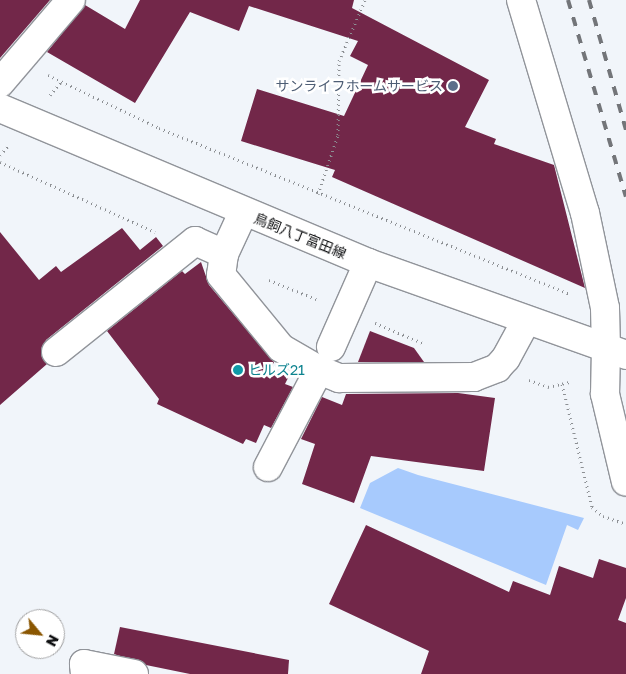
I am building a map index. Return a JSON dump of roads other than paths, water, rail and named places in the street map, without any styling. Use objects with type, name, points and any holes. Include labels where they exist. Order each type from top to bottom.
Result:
[{"type":"street","points":[[0,83],[71,0]]},
{"type":"street","points":[[521,0],[585,213],[616,352],[605,394],[626,482]]},
{"type":"street","name":"鳥飼八丁富田線","points":[[0,108],[243,213],[368,263],[616,352]]},
{"type":"street","points":[[243,213],[224,254],[221,275],[262,330],[281,348],[325,359],[339,378],[474,377],[497,368],[506,358],[526,321]]},
{"type":"street","points":[[56,352],[195,241],[224,254]]},
{"type":"street","points":[[268,467],[325,359],[368,263]]},
{"type":"street","points":[[85,674],[84,664],[134,674]]},
{"type":"railway","points":[[568,0],[626,197]]},
{"type":"railway","points":[[589,0],[626,130]]},
{"type":"place","name":"サンライフホームサービス","points":[[453,86]]},
{"type":"place","name":"ヒルズ21","points":[[238,370]]}]
